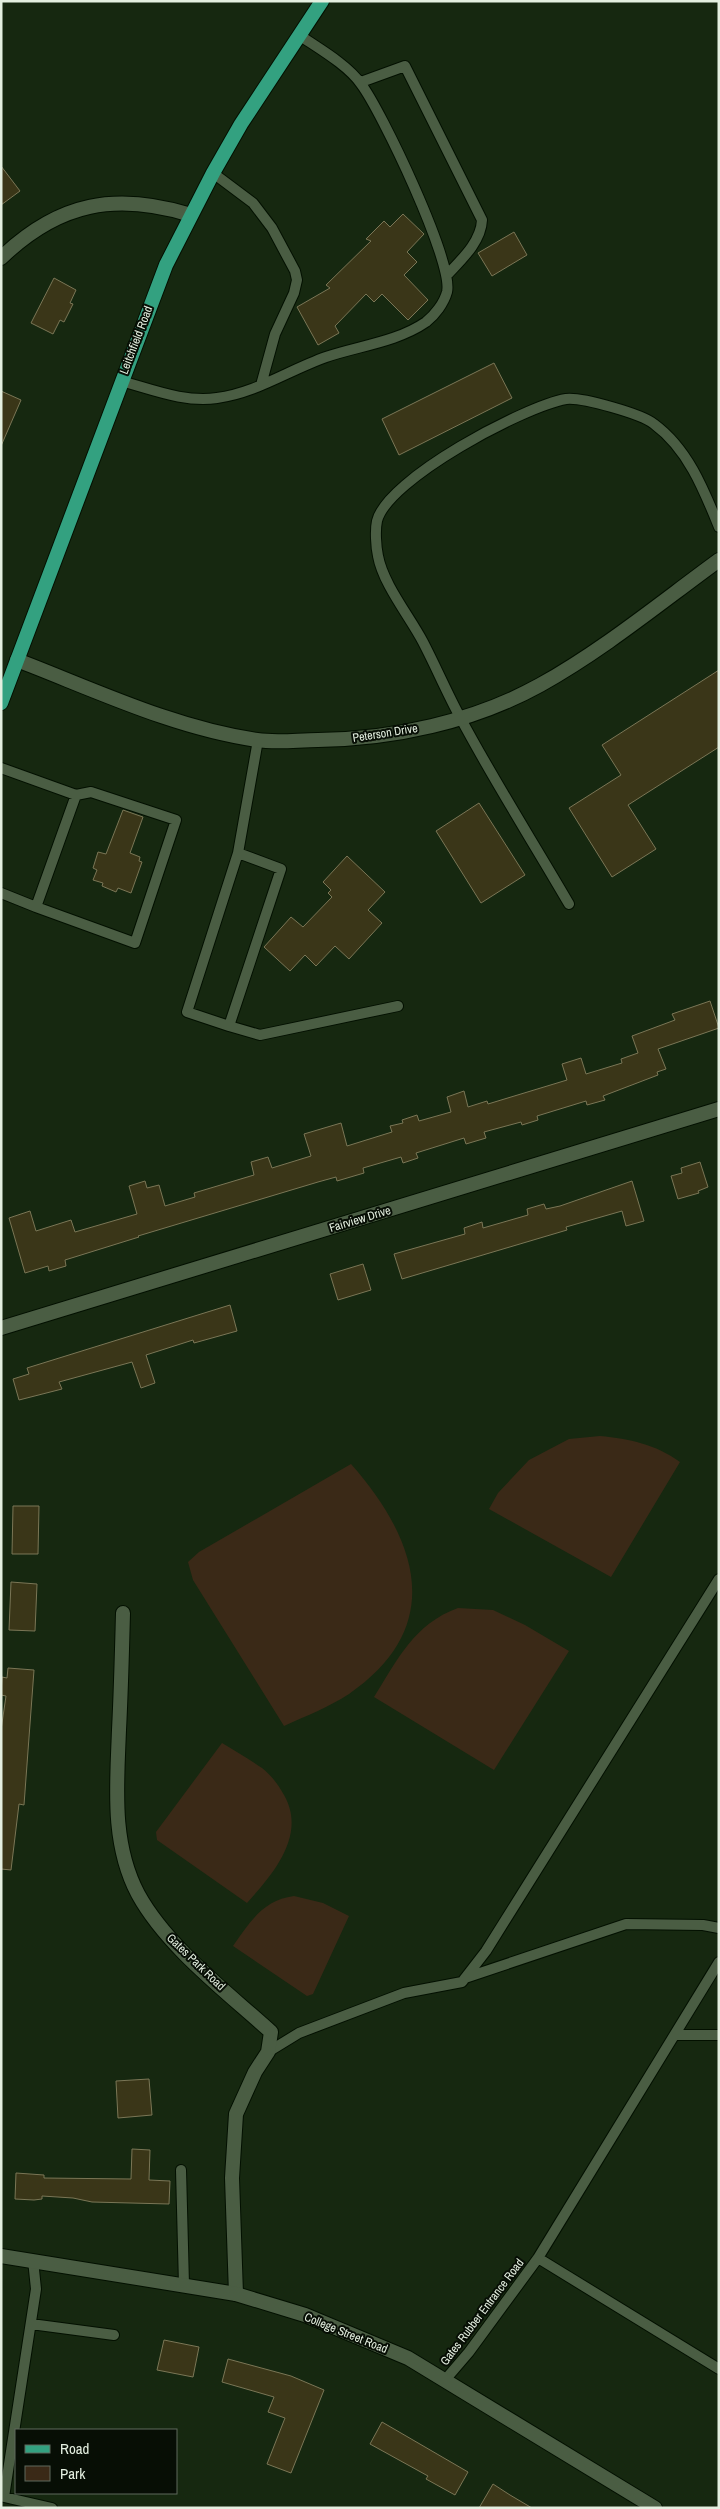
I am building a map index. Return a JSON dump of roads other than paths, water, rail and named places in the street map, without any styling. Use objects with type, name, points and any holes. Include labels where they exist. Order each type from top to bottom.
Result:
[{"type":"main road","name":"Leitchfield Road","points":[[1,703],[121,380],[166,265],[213,172],[241,124],[322,1]]},
{"type":"street","points":[[1,258],[13,247],[47,224],[64,215],[98,204],[129,202],[161,206],[191,215]]},
{"type":"street","name":"Peterson Drive","points":[[17,660],[199,728],[258,740],[358,740],[400,733],[460,717],[538,686],[581,660],[719,560]]},
{"type":"street","name":"Fairview Drive","points":[[1,1328],[719,1109]]},
{"type":"street","name":"Gates Park Road","points":[[123,1613],[117,1796],[122,1847],[128,1871],[138,1894],[167,1934],[271,2032],[268,2052]]},
{"type":"street","points":[[236,2294],[232,2178],[236,2114],[255,2072],[268,2052]]},
{"type":"street","name":"College Street Road","points":[[1,2256],[236,2294],[306,2315],[408,2358],[655,2508]]},
{"type":"lane","points":[[121,380],[182,398],[216,399],[261,385],[325,358],[398,335],[426,322],[440,308],[447,291],[447,275],[437,242],[376,107],[361,82],[299,35]]},
{"type":"lane","points":[[361,82],[405,66],[482,220],[477,237],[464,256],[447,275]]},
{"type":"lane","points":[[213,172],[253,203],[272,228],[296,271],[294,293],[275,334],[261,385]]},
{"type":"lane","points":[[569,904],[460,717],[423,641],[397,600],[378,557],[377,520],[393,495],[421,471],[520,415],[567,399],[610,407],[654,423],[679,449],[702,483],[719,527]]},
{"type":"lane","points":[[258,740],[238,853],[187,1012],[260,1035],[398,1006]]},
{"type":"lane","points":[[1,768],[76,795],[91,792],[176,820],[135,943],[1,893]]},
{"type":"lane","points":[[36,907],[76,795]]},
{"type":"lane","points":[[229,1026],[281,869],[238,853]]},
{"type":"lane","points":[[268,2052],[299,2033],[387,2000],[404,1994],[462,1982],[486,1951],[719,1579]]},
{"type":"lane","points":[[465,1978],[626,1924],[703,1925],[719,1928]]},
{"type":"lane","name":"Gates Rubber Entrance Road","points":[[445,2380],[469,2352],[538,2258],[719,1962]]},
{"type":"lane","points":[[675,2035],[719,2035]]},
{"type":"lane","points":[[181,2170],[184,2285]]},
{"type":"lane","points":[[538,2258],[719,2370]]},
{"type":"lane","points":[[33,2260],[36,2289],[4,2498],[52,2508]]},
{"type":"lane","points":[[31,2324],[114,2335]]}]
